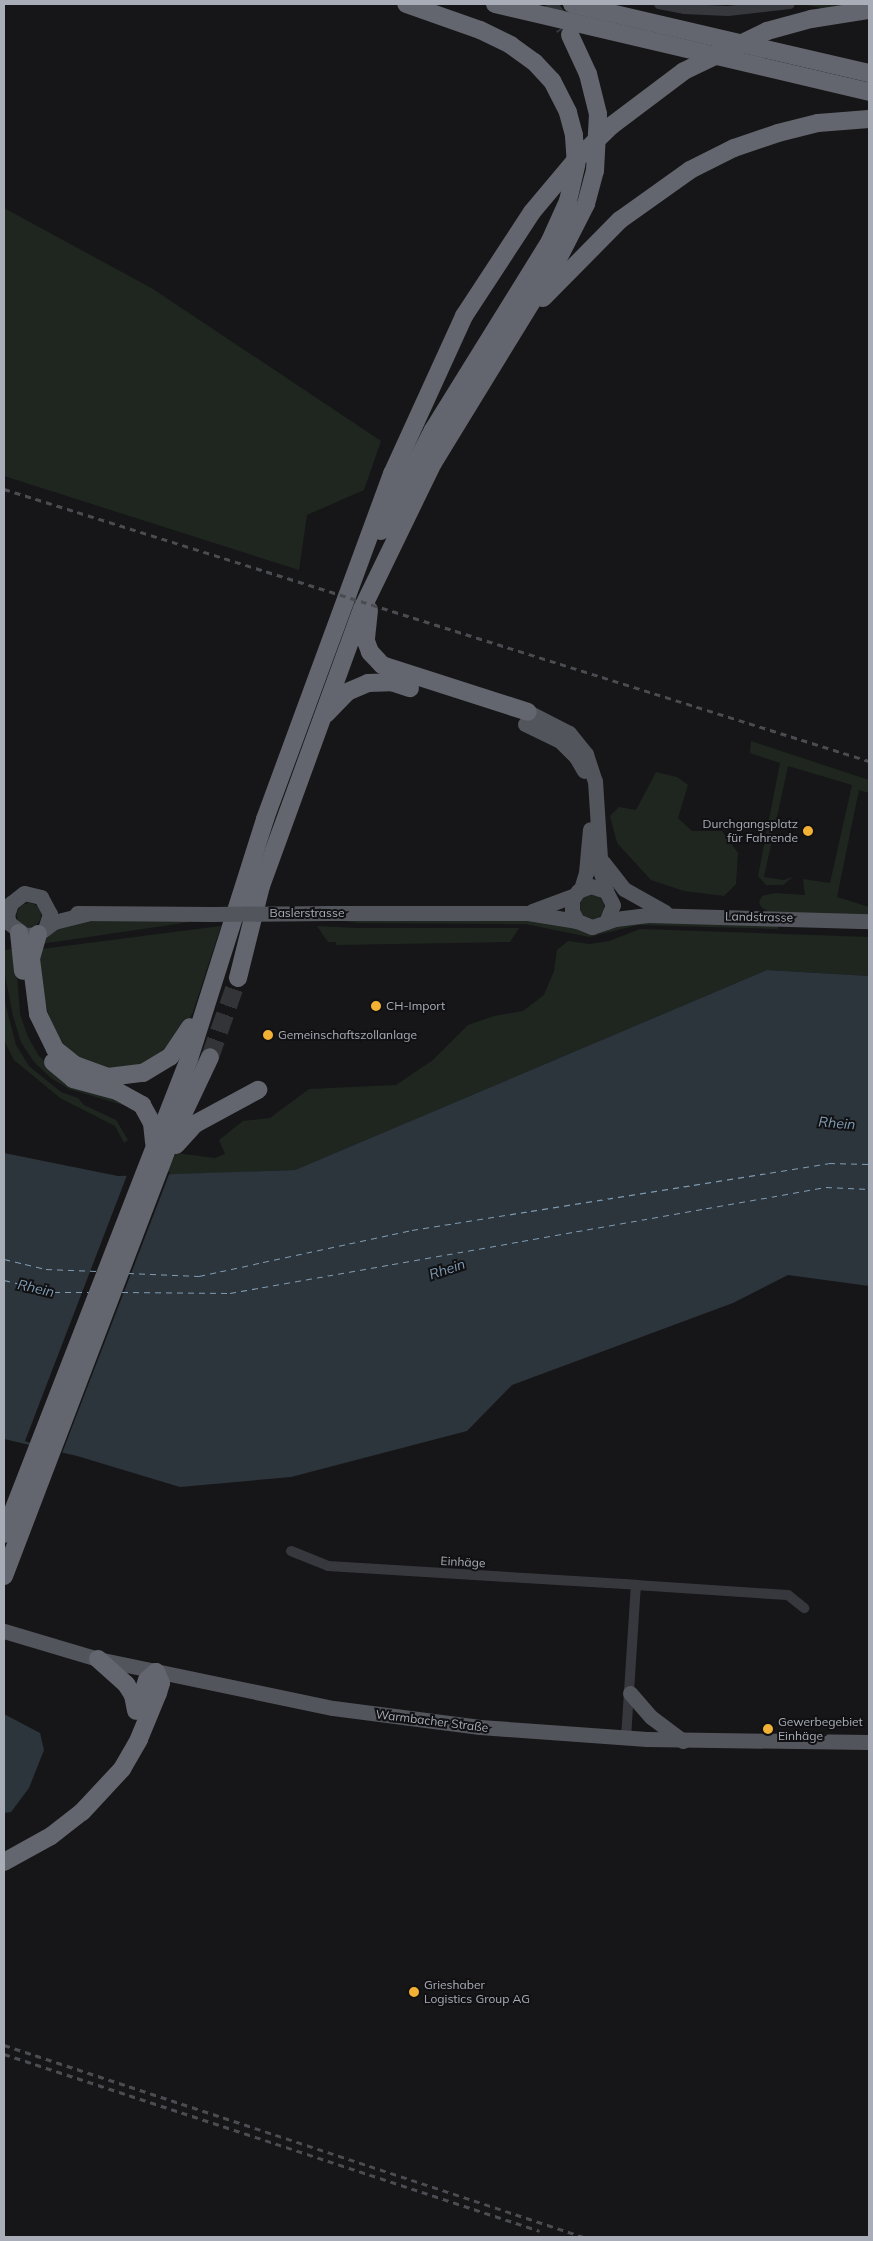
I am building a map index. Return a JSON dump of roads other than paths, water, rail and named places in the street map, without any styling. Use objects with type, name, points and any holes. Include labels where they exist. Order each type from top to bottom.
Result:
[{"type":"highway","points":[[349,594],[433,430],[558,228],[572,189],[576,164],[574,135],[568,112],[552,81],[534,62],[489,34],[406,4]]},
{"type":"highway","points":[[495,4],[869,92]]},
{"type":"highway","points":[[572,4],[869,73]]},
{"type":"highway","points":[[100,1305],[156,1182],[189,1059],[264,819],[392,474],[435,375],[476,296],[532,212],[574,162],[611,126],[684,71],[723,50],[775,28],[811,18],[869,10]]},
{"type":"highway","points":[[238,978],[261,886],[322,720],[347,644],[442,446],[573,233],[596,171],[599,131],[596,100],[588,74],[570,35]]},
{"type":"highway","points":[[518,325],[606,233],[638,205],[690,170],[734,148],[778,133],[818,123],[869,119]]},
{"type":"highway","points":[[384,564],[365,628],[367,647],[377,662],[399,673],[527,718]]},
{"type":"highway","points":[[322,720],[346,692],[374,682],[391,682],[527,718]]},
{"type":"highway","points":[[11,926],[24,1005],[42,1048],[73,1079],[118,1092],[142,1105],[166,1145]]},
{"type":"highway","points":[[42,930],[31,959],[34,997],[48,1037],[55,1049],[75,1065],[101,1075],[120,1077],[154,1069],[179,1048],[229,932]]},
{"type":"highway","points":[[4,1576],[36,1470],[100,1305],[166,1145],[210,1057]]},
{"type":"highway","points":[[166,1145],[195,1124],[258,1090]]},
{"type":"highway","points":[[4,1520],[36,1470]]},
{"type":"highway","points":[[4,1534],[17,1499]]},
{"type":"highway","points":[[98,1658],[126,1684],[137,1710]]},
{"type":"highway","points":[[4,1848],[22,1847],[42,1836],[90,1796],[117,1765],[128,1745],[147,1680],[156,1672],[161,1683],[158,1693],[139,1739],[122,1769],[82,1812],[51,1836],[4,1862]]},
{"type":"main road","points":[[527,718],[569,733],[586,754],[595,781],[600,857],[612,911],[606,922],[592,928],[577,921],[572,911],[590,843],[588,783],[583,770],[567,747],[527,718]]},
{"type":"main road","points":[[600,857],[624,889],[638,900],[676,916]]},
{"type":"main road","points":[[551,911],[578,892],[597,886],[609,895]]},
{"type":"main road","points":[[29,893],[41,897],[49,908],[42,930],[11,926],[7,915],[7,904],[19,895],[29,893]]},
{"type":"main road","name":"Landstrasse","points":[[609,895],[648,915]]},
{"type":"main road","name":"Baslerstrasse","points":[[49,908],[86,914],[528,913],[551,911],[577,921]]},
{"type":"main road","name":"Baslerstrasse","points":[[42,930],[86,914]]},
{"type":"main road","name":"Landstrasse","points":[[606,922],[648,915],[869,921]]},
{"type":"main road","name":"Warmbacher Straße","points":[[4,1631],[98,1658],[156,1672],[333,1708],[480,1727],[683,1741],[869,1742]]},
{"type":"main road","points":[[630,1693],[651,1717],[683,1741]]},
{"type":"street","points":[[659,4],[684,9],[728,11],[790,4]]},
{"type":"street","name":"Einhäge","points":[[290,1551],[328,1566],[788,1595],[804,1608]]},
{"type":"street","points":[[626,1738],[636,1585]]},
{"type":"water","name":"Rhein","points":[[767,970],[869,976],[869,1286],[788,1275],[733,1303],[512,1385],[467,1431],[291,1477],[180,1487],[77,1456],[4,1439],[4,1153],[118,1176],[295,1170]]},
{"type":"water","points":[[4,1714],[40,1733],[44,1750],[29,1788],[11,1812],[4,1813]]},
{"type":"tunnel","points":[[548,4],[565,28]]},
{"type":"tunnel","points":[[210,1057],[238,978]]},
{"type":"railway","points":[[4,489],[869,761]]},
{"type":"railway","points":[[4,2045],[584,2237]]},
{"type":"railway","points":[[4,2054],[540,2231]]},
{"type":"place","name":"Durchgangsplatz für Fahrende","points":[[808,831]]},
{"type":"place","name":"CH-Import","points":[[376,1006]]},
{"type":"place","name":"Gemeinschaftszollanlage","points":[[268,1035]]},
{"type":"place","name":"Gewerbegebiet Einhäge","points":[[768,1729]]},
{"type":"place","name":"Grieshaber Logistics Group AG","points":[[414,1992]]}]
